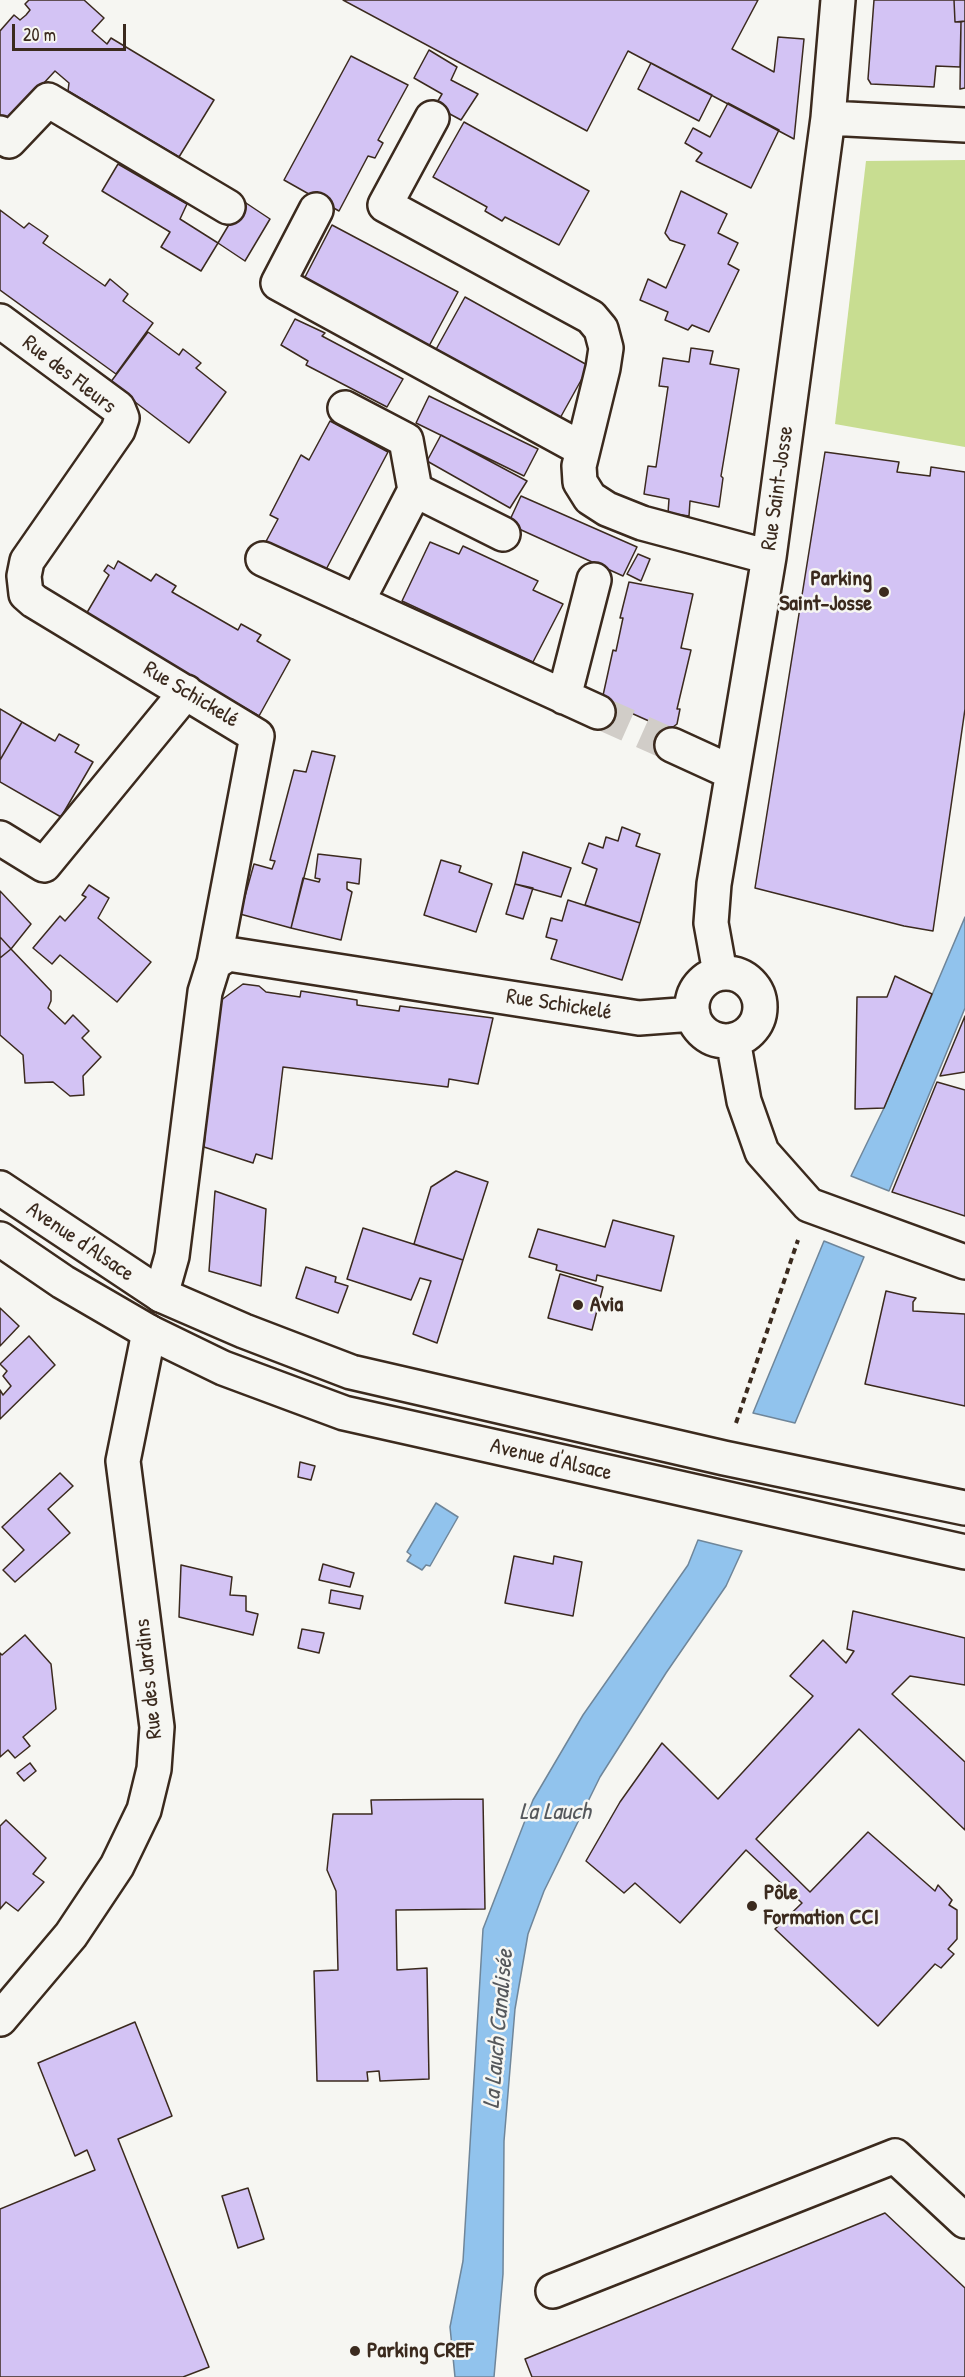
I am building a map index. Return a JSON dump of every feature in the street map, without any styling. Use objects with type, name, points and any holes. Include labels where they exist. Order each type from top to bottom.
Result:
[{"type":"street","name":"Rue Saint-Josse","points":[[720,973],[711,923],[714,884],[769,557],[828,118],[838,0]]},
{"type":"street","points":[[0,133],[9,141],[48,100],[228,207]]},
{"type":"street","points":[[432,118],[385,205],[591,317],[601,329],[606,348],[603,368],[582,449],[580,482],[590,498],[607,509],[642,523],[769,557]]},
{"type":"street","points":[[828,118],[965,125]]},
{"type":"street","points":[[316,210],[278,283],[582,449]]},
{"type":"street","name":"Rue des Fleurs","points":[[0,321],[121,412],[118,430],[73,494]]},
{"type":"street","points":[[345,408],[406,440],[415,490],[357,602]]},
{"type":"street","points":[[415,490],[503,534]]},
{"type":"street","name":"Rue Schickelé","points":[[73,494],[27,561],[24,576],[26,594],[34,601],[257,735],[214,963],[205,992],[172,1256],[161,1294]]},
{"type":"street","points":[[263,559],[597,712]]},
{"type":"street","points":[[564,697],[594,580]]},
{"type":"street","points":[[0,838],[44,865],[186,692]]},
{"type":"street","points":[[672,745],[732,772]]},
{"type":"street","name":"Rue Schickelé","points":[[214,963],[228,954],[639,1018],[693,1014]]},
{"type":"street","points":[[720,973],[741,976],[756,990],[759,1000],[760,1010],[752,1029],[734,1040],[712,1038],[703,1032],[693,1014],[695,992],[710,977],[720,973]]},
{"type":"street","points":[[734,1040],[744,1101],[762,1152],[810,1205],[965,1262]]},
{"type":"street","name":"Avenue d'Alsace","points":[[0,1188],[161,1294],[244,1331],[351,1372],[724,1458],[965,1508]]},
{"type":"street","name":"Avenue d'Alsace","points":[[0,1239],[63,1282],[149,1332],[223,1368],[344,1413],[965,1552]]},
{"type":"street","points":[[149,1332],[161,1294]]},
{"type":"street","name":"Rue des Jardins","points":[[0,2019],[71,1935],[117,1866],[144,1810],[154,1769],[157,1727],[123,1461],[149,1332]]},
{"type":"street","points":[[553,2291],[895,2156],[965,2221]]},
{"type":"path","points":[[724,1458],[810,1205]]},
{"type":"green space","points":[[965,160],[965,447],[835,424],[866,161]]},
{"type":"water","points":[[965,917],[965,1008],[889,1191],[851,1176],[884,1108]]},
{"type":"water","points":[[824,1241],[864,1257],[795,1423],[753,1413]]},
{"type":"water","points":[[436,1503],[458,1517],[430,1566],[426,1565],[422,1570],[407,1561],[411,1555],[407,1552]]},
{"type":"water","name":"La Lauch","points":[[698,1540],[742,1551],[726,1586],[666,1673],[600,1777],[544,1891],[528,1934],[515,2009],[504,2141],[503,2274],[494,2377],[455,2377],[450,2327],[463,2261],[483,1929],[533,1800],[583,1715],[688,1565]]},
{"type":"building","points":[[29,0],[84,0],[104,18],[92,31],[107,44],[111,38],[214,100],[179,157],[138,133],[135,138],[104,120],[107,114],[68,91],[69,83],[55,71],[6,124],[0,118],[0,31],[14,15],[20,20],[26,15],[30,10],[25,4]]},
{"type":"building","points":[[343,0],[758,0],[732,49],[774,72],[778,37],[804,39],[794,139],[628,51],[587,131]]},
{"type":"building","points":[[874,0],[954,0],[955,22],[961,22],[960,67],[936,66],[934,87],[871,84],[868,79]]},
{"type":"building","points":[[954,0],[965,0],[965,21],[955,22]]},
{"type":"building","points":[[965,21],[965,88],[960,89],[961,22]]},
{"type":"building","points":[[429,50],[457,67],[451,80],[478,94],[461,120],[435,106],[442,94],[414,78]]},
{"type":"building","points":[[351,56],[408,85],[378,140],[383,143],[375,158],[368,156],[339,211],[284,180]]},
{"type":"building","points":[[651,63],[712,95],[699,121],[638,89]]},
{"type":"building","points":[[728,103],[779,130],[751,188],[696,161],[702,153],[685,143],[693,128],[710,137]]},
{"type":"building","points":[[464,122],[589,191],[559,245],[505,217],[502,221],[485,211],[487,207],[433,177]]},
{"type":"building","points":[[118,164],[187,204],[180,219],[218,243],[201,271],[161,247],[170,232],[102,191]]},
{"type":"building","points":[[681,191],[727,214],[718,233],[738,243],[728,264],[739,270],[709,332],[692,325],[688,330],[665,320],[668,312],[640,300],[648,279],[666,288],[685,245],[670,240],[665,233]]},
{"type":"building","points":[[243,201],[270,219],[245,261],[218,243]]},
{"type":"building","points":[[0,210],[24,228],[29,223],[48,236],[43,243],[105,286],[110,279],[128,294],[123,301],[153,323],[116,374],[0,290]]},
{"type":"building","points":[[332,225],[458,292],[428,348],[303,281]]},
{"type":"building","points":[[465,297],[589,366],[559,420],[434,353]]},
{"type":"building","points":[[295,319],[325,333],[322,336],[403,379],[387,407],[306,365],[308,361],[281,345]]},
{"type":"building","points":[[148,332],[179,355],[183,349],[201,363],[196,368],[226,392],[189,443],[110,383]]},
{"type":"building","points":[[691,348],[713,351],[710,364],[739,369],[721,476],[723,478],[719,507],[690,501],[689,516],[668,513],[669,499],[644,494],[648,466],[656,467],[668,387],[659,386],[663,358],[689,362]]},
{"type":"building","points":[[429,396],[538,449],[524,476],[416,423]]},
{"type":"building","points":[[330,421],[388,452],[321,579],[263,547],[278,519],[270,515],[301,455],[309,460]]},
{"type":"building","points":[[441,435],[527,481],[510,508],[427,461]]},
{"type":"building","name":"Parking Saint-Josse","points":[[825,452],[899,462],[897,472],[930,476],[931,467],[965,472],[965,709],[933,931],[904,926],[755,888]]},
{"type":"building","points":[[521,496],[637,547],[623,576],[508,524]]},
{"type":"building","points":[[430,542],[459,554],[463,546],[538,581],[533,590],[563,604],[533,662],[402,601]]},
{"type":"building","points":[[638,554],[650,559],[641,581],[627,574]]},
{"type":"building","points":[[118,561],[151,581],[156,574],[176,586],[172,592],[238,630],[241,624],[261,635],[257,641],[290,660],[259,716],[85,616],[109,575],[104,571],[108,565],[114,569]]},
{"type":"building","points":[[629,582],[693,594],[681,648],[691,650],[677,709],[680,709],[677,724],[669,730],[602,700],[613,650],[616,651],[623,618],[620,618]]},
{"type":"building","points":[[0,709],[22,722],[0,760]]},
{"type":"building","points":[[22,722],[55,741],[59,734],[79,745],[75,752],[93,762],[61,817],[0,782],[0,760]]},
{"type":"building","points":[[312,751],[335,756],[291,928],[240,914],[254,864],[272,869],[275,861],[270,860],[294,770],[306,772]]},
{"type":"building","points":[[622,827],[640,834],[636,846],[660,854],[640,923],[585,905],[597,869],[582,863],[589,843],[603,848],[606,837],[618,841]]},
{"type":"building","points":[[523,852],[571,868],[561,897],[515,884]]},
{"type":"building","points":[[318,854],[361,859],[359,884],[347,882],[347,889],[352,892],[341,940],[291,928],[303,878],[319,882],[320,879],[315,878]]},
{"type":"building","points":[[441,860],[461,866],[459,872],[492,884],[476,932],[424,915]]},
{"type":"building","points":[[515,884],[533,888],[523,919],[506,914]]},
{"type":"building","points":[[89,885],[109,898],[98,918],[151,962],[117,1002],[60,955],[52,964],[33,948],[60,916],[65,921],[86,897],[82,895]]},
{"type":"building","points":[[0,891],[31,924],[11,949],[0,937]]},
{"type":"building","points":[[568,900],[640,923],[622,980],[551,959],[557,940],[546,937],[551,918],[562,921]]},
{"type":"building","points":[[0,937],[11,949],[0,958]]},
{"type":"building","points":[[11,949],[51,991],[48,1008],[65,1024],[73,1015],[89,1031],[82,1038],[101,1057],[83,1076],[84,1095],[70,1096],[53,1082],[25,1083],[23,1055],[0,1035],[0,958]]},
{"type":"building","points":[[895,976],[932,994],[884,1108],[855,1109],[857,997],[887,997]]},
{"type":"building","points":[[243,984],[259,986],[266,992],[300,997],[301,991],[357,1000],[357,1005],[399,1011],[400,1006],[493,1018],[478,1084],[449,1079],[448,1087],[283,1067],[272,1159],[256,1154],[253,1163],[204,1147],[216,1004]]},
{"type":"building","points":[[965,1016],[965,1072],[940,1076]]},
{"type":"building","points":[[937,1082],[965,1090],[965,1216],[892,1192]]},
{"type":"building","points":[[456,1171],[488,1182],[463,1260],[414,1244],[431,1187]]},
{"type":"building","points":[[215,1191],[266,1209],[261,1286],[209,1271]]},
{"type":"building","points":[[613,1220],[674,1236],[661,1291],[597,1275],[596,1281],[556,1270],[557,1265],[529,1257],[538,1229],[605,1247]]},
{"type":"building","points":[[363,1228],[463,1260],[437,1343],[413,1334],[431,1281],[420,1278],[411,1300],[347,1279]]},
{"type":"building","points":[[306,1267],[336,1277],[335,1282],[348,1286],[338,1313],[296,1298]]},
{"type":"building","points":[[560,1274],[603,1287],[592,1330],[548,1318]]},
{"type":"building","points":[[886,1291],[916,1298],[913,1302],[913,1311],[965,1314],[965,1406],[865,1384]]},
{"type":"building","points":[[0,1308],[19,1326],[0,1346]]},
{"type":"building","points":[[29,1336],[55,1365],[0,1419],[0,1390],[3,1395],[11,1386],[3,1376],[7,1371],[0,1364]]},
{"type":"building","points":[[300,1462],[315,1466],[311,1480],[298,1477]]},
{"type":"building","points":[[60,1473],[73,1486],[48,1509],[70,1533],[15,1582],[3,1570],[24,1550],[2,1527]]},
{"type":"building","points":[[514,1556],[553,1564],[554,1556],[582,1562],[573,1616],[505,1603]]},
{"type":"building","points":[[323,1564],[354,1573],[350,1587],[319,1580]]},
{"type":"building","points":[[181,1565],[232,1577],[230,1595],[246,1596],[246,1611],[258,1614],[253,1635],[179,1617]]},
{"type":"building","points":[[331,1590],[363,1596],[360,1609],[329,1603]]},
{"type":"building","points":[[853,1611],[965,1638],[965,1685],[910,1676],[892,1694],[965,1762],[965,1830],[859,1729],[756,1839],[810,1892],[868,1832],[935,1891],[938,1885],[952,1900],[949,1905],[957,1910],[957,1939],[948,1949],[954,1954],[941,1968],[935,1964],[878,2026],[775,1929],[802,1903],[746,1850],[680,1923],[635,1883],[624,1893],[586,1861],[620,1802],[662,1743],[718,1799],[813,1696],[790,1676],[823,1640],[846,1663],[854,1651],[847,1649]]},
{"type":"building","points":[[302,1629],[324,1633],[319,1653],[298,1648]]},
{"type":"building","points":[[25,1635],[51,1664],[56,1709],[23,1737],[30,1746],[15,1758],[8,1750],[0,1757],[0,1653],[2,1655]]},
{"type":"building","points":[[30,1763],[36,1771],[24,1781],[17,1773]]},
{"type":"building","points":[[483,1799],[485,1909],[396,1910],[397,1970],[427,1968],[429,2079],[380,2081],[379,2071],[367,2072],[368,2081],[317,2081],[314,1971],[338,1970],[336,1891],[327,1870],[333,1814],[372,1814],[371,1800]]},
{"type":"building","points":[[6,1820],[46,1858],[33,1874],[44,1882],[18,1911],[6,1902],[0,1909],[0,1826]]},
{"type":"building","points":[[135,2022],[172,2116],[118,2139],[209,2367],[183,2377],[0,2377],[0,2209],[95,2170],[87,2150],[75,2156],[38,2063]]},
{"type":"building","points":[[248,2188],[264,2239],[238,2248],[222,2196]]},
{"type":"building","points":[[885,2213],[965,2288],[965,2377],[532,2377],[525,2359]]},
{"type":"tunnel","points":[[598,712],[672,745]]},
{"type":"place","name":"Parking Saint-Josse","points":[[884,592]]},
{"type":"place","name":"Avia","points":[[578,1305]]},
{"type":"place","name":"Pôle Formation CCI","points":[[752,1906]]},
{"type":"place","name":"Parking CREF","points":[[355,2351]]},
{"type":"water label","name":"La Lauch Canalisée","points":[[499,2029]]}]
